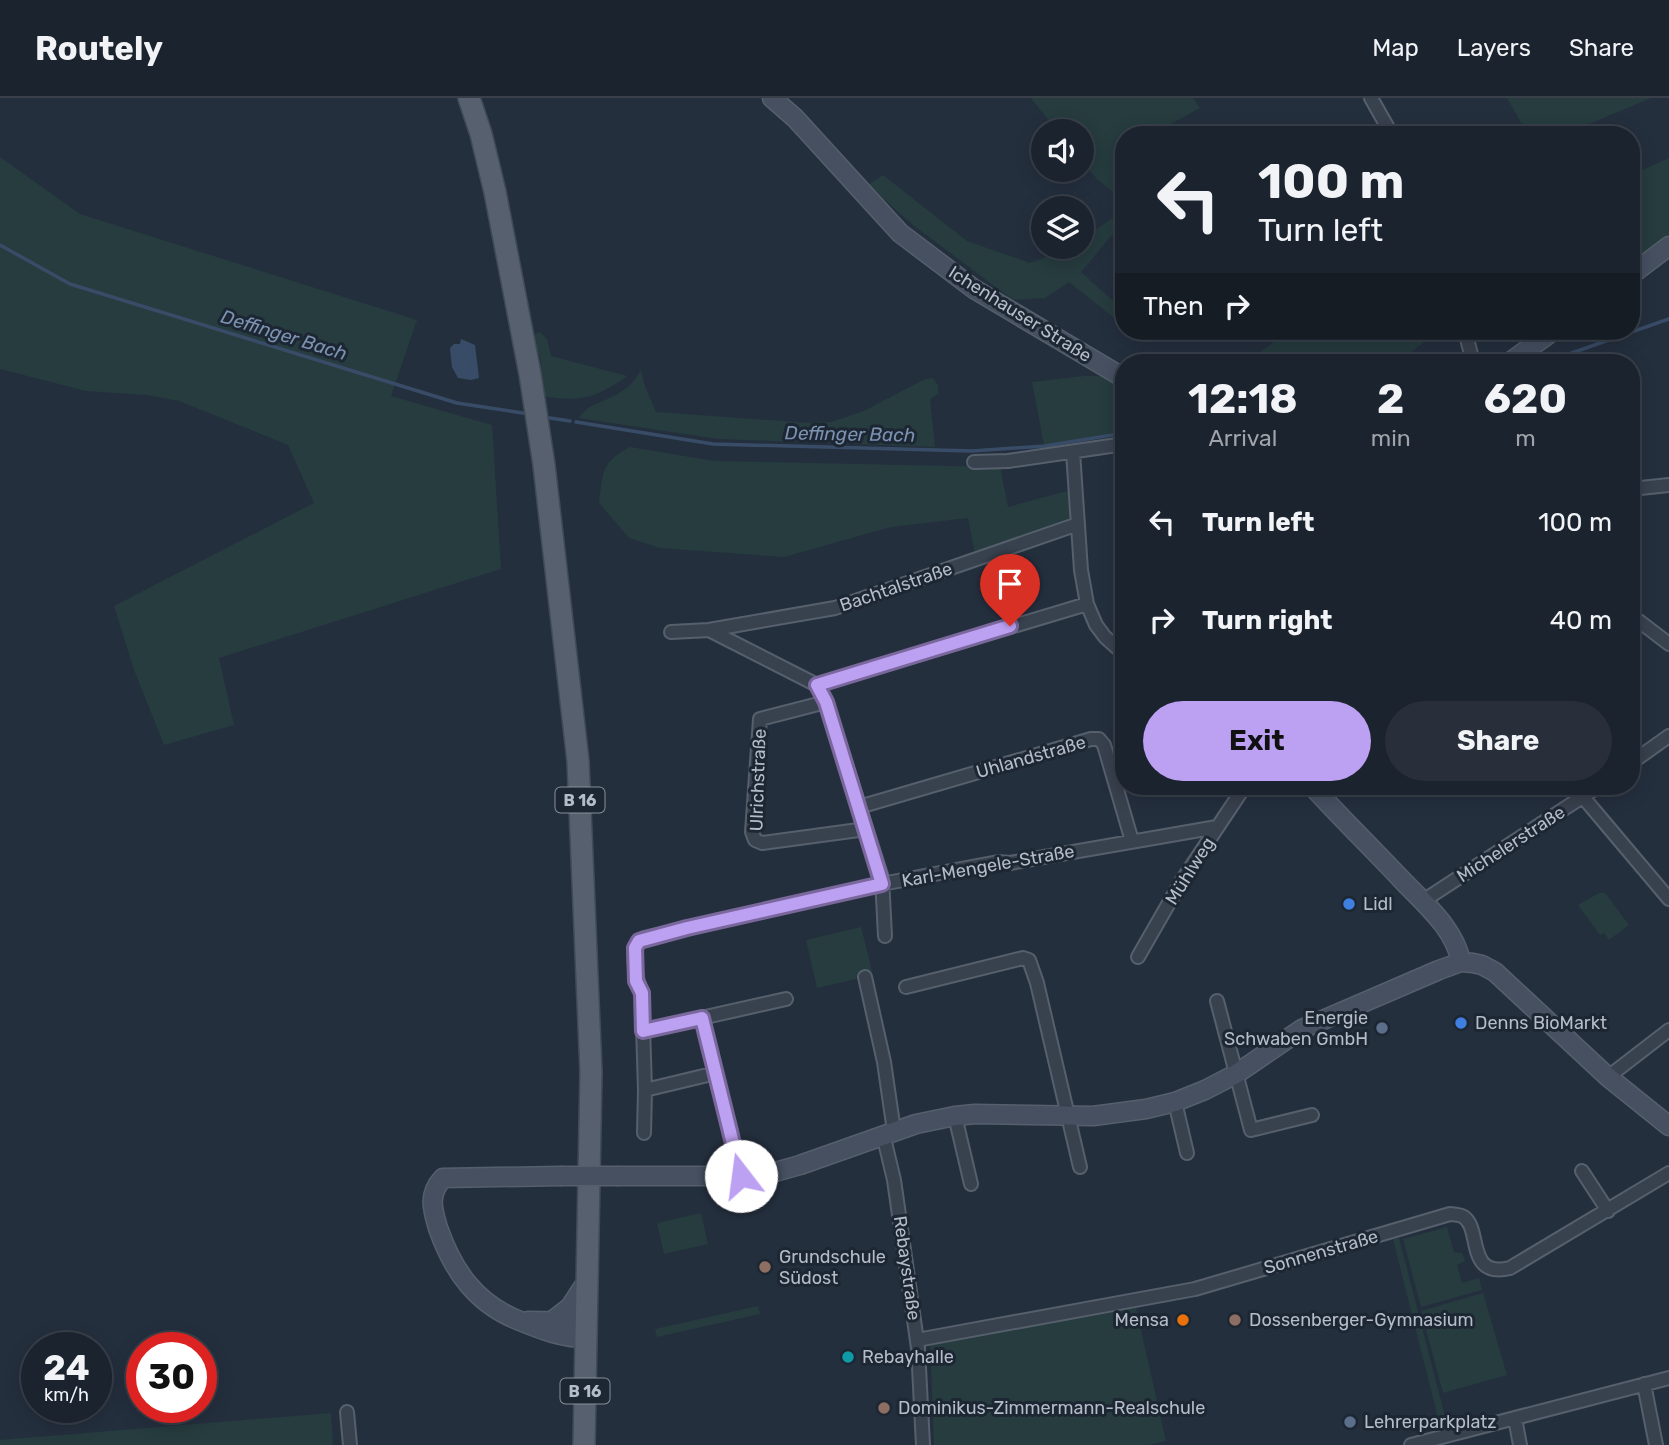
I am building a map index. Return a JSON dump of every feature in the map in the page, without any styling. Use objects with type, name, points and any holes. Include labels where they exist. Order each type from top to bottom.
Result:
[{"type":"main road","name":"B 16","points":[[469,98],[495,192],[530,374],[544,465],[574,721],[580,800],[591,1072],[584,1445]]},
{"type":"main road","name":"B 16","points":[[476,98],[481,134]]},
{"type":"street","name":"Ichenhauser Straße","points":[[772,98],[795,118],[900,233],[974,289],[1115,373]]},
{"type":"street","points":[[1371,98],[1387,126]]},
{"type":"street","points":[[1640,268],[1669,246]]},
{"type":"street","points":[[1521,354],[1541,340]]},
{"type":"street","points":[[974,462],[1008,461],[1115,445]]},
{"type":"street","points":[[1073,452],[1081,570],[1087,604],[1096,625],[1115,646]]},
{"type":"street","points":[[1640,488],[1669,485]]},
{"type":"street","name":"Bachtalstraße","points":[[671,632],[709,630],[835,608],[1078,524]]},
{"type":"street","points":[[817,685],[1087,604]]},
{"type":"street","points":[[1640,622],[1669,644]]},
{"type":"street","points":[[709,630],[817,685],[826,702],[882,884],[886,936]]},
{"type":"street","name":"Ulrichstraße","points":[[826,702],[760,719],[752,832],[755,840],[762,843],[866,829]]},
{"type":"street","points":[[1640,757],[1669,736]]},
{"type":"street","name":"Uhlandstraße","points":[[859,807],[1091,739],[1099,739],[1104,745],[1115,783]]},
{"type":"street","name":"Uhlandstraße","points":[[1119,795],[1132,841]]},
{"type":"street","name":"Mühlweg","points":[[1138,957],[1181,882],[1239,795]]},
{"type":"street","points":[[1326,795],[1447,930],[1457,946],[1461,962]]},
{"type":"street","name":"Michelerstraße","points":[[1423,901],[1586,795]]},
{"type":"street","points":[[1583,797],[1669,899]]},
{"type":"street","name":"Karl-Mengele-Straße","points":[[643,1031],[642,993],[636,981],[635,948],[639,941],[882,884],[998,862],[1010,863],[1217,827]]},
{"type":"street","points":[[906,987],[1023,958],[1029,960],[1035,973],[1080,1167]]},
{"type":"street","points":[[587,1330],[568,1338],[536,1329],[488,1305],[470,1288],[449,1257],[431,1199],[436,1186],[443,1178],[741,1176],[775,1172],[800,1165],[934,1119],[975,1114],[1069,1117],[1117,1114],[1175,1102],[1236,1074],[1302,1029],[1401,985],[1461,962],[1482,965],[1495,972],[1608,1077],[1669,1126]]},
{"type":"street","name":"Rebaystraße","points":[[865,977],[884,1062],[894,1180],[917,1340],[923,1445]]},
{"type":"street","points":[[643,1133],[643,1031],[786,999]]},
{"type":"street","points":[[1217,1001],[1251,1130],[1312,1115]]},
{"type":"street","points":[[702,1018],[741,1176]]},
{"type":"street","points":[[1608,1077],[1669,1030]]},
{"type":"street","points":[[645,1090],[716,1073]]},
{"type":"street","points":[[1175,1102],[1187,1153]]},
{"type":"street","points":[[955,1116],[971,1184]]},
{"type":"street","points":[[1582,1171],[1608,1211]]},
{"type":"street","name":"Sonnenstraße","points":[[917,1340],[1195,1289],[1450,1214],[1462,1215],[1467,1220],[1479,1256],[1485,1265],[1498,1271],[1510,1268],[1669,1173]]},
{"type":"street","points":[[438,1227],[442,1200],[449,1186],[462,1178]]},
{"type":"street","points":[[552,1321],[570,1307],[587,1281]]},
{"type":"street","points":[[521,1322],[552,1321],[587,1330]]},
{"type":"street","points":[[1412,1445],[1669,1378]]},
{"type":"street","points":[[1644,1384],[1656,1445]]},
{"type":"street","points":[[347,1412],[350,1445]]},
{"type":"street","points":[[1515,1418],[1520,1445]]},
{"type":"green space","points":[[1031,98],[1193,98],[1200,108],[1167,126],[1115,126],[1115,194],[1095,177],[1094,119],[1048,119]]},
{"type":"green space","points":[[1507,98],[1651,98],[1584,126],[1523,126]]},
{"type":"green space","points":[[0,157],[80,214],[417,320],[391,396],[492,425],[501,569],[219,658],[234,725],[164,745],[134,670],[114,606],[314,503],[288,445],[179,401],[147,395],[86,391],[0,369]]},
{"type":"green space","points":[[1669,158],[1669,235],[1640,256],[1640,171]]},
{"type":"green space","points":[[883,175],[967,241],[1030,263],[1040,259],[1092,259],[1081,272],[1115,303],[1115,314],[1113,317],[1069,282],[1045,298],[1013,300],[913,225],[868,185]]},
{"type":"green space","points":[[1115,216],[1115,232],[1094,257],[1094,231]]},
{"type":"green space","points":[[540,332],[547,339],[551,356],[627,376],[607,389],[588,396],[568,399],[544,396],[540,356],[534,346],[535,334]]},
{"type":"green space","points":[[1277,340],[1427,340],[1409,354],[1257,354]]},
{"type":"green space","points":[[641,370],[656,412],[810,423],[831,422],[864,411],[923,380],[933,378],[938,385],[938,394],[930,399],[935,447],[718,439],[579,418],[593,405],[625,389]]},
{"type":"green space","points":[[1102,376],[1115,385],[1115,432],[1044,445],[1032,382]]},
{"type":"green space","points":[[630,447],[714,461],[1000,467],[1008,507],[1071,490],[1071,516],[1068,521],[975,555],[968,518],[891,527],[784,557],[660,548],[629,538],[599,503],[605,469],[613,458]]},
{"type":"green space","points":[[1599,893],[1605,893],[1629,925],[1609,940],[1604,933],[1600,935],[1578,905]]},
{"type":"green space","points":[[861,927],[873,975],[817,988],[806,940]]},
{"type":"green space","points":[[701,1213],[708,1244],[664,1254],[657,1223]]},
{"type":"green space","points":[[1447,1227],[1454,1252],[1462,1253],[1465,1261],[1457,1265],[1462,1283],[1479,1278],[1482,1290],[1421,1307],[1403,1239]]},
{"type":"green space","points":[[1399,1238],[1447,1424],[1440,1426],[1393,1239]]},
{"type":"green space","points":[[1483,1293],[1507,1375],[1443,1393],[1421,1311]]},
{"type":"green space","points":[[758,1306],[760,1314],[657,1337],[655,1329]]},
{"type":"green space","points":[[1136,1308],[1166,1441],[1149,1445],[934,1445],[930,1343]]},
{"type":"green space","points":[[331,1413],[333,1445],[0,1445],[0,1440]]},
{"type":"water","points":[[461,339],[475,345],[479,378],[458,378],[452,367],[450,348],[454,344],[460,344]]},
{"type":"waterway","name":"Deffinger Bach","points":[[0,245],[70,284],[457,403],[529,414]]},
{"type":"waterway","name":"Deffinger Bach","points":[[1640,329],[1669,319]]},
{"type":"waterway","name":"Deffinger Bach","points":[[1569,354],[1609,340]]},
{"type":"waterway","name":"Deffinger Bach","points":[[543,417],[570,421]]},
{"type":"waterway","name":"Deffinger Bach","points":[[576,422],[713,444],[972,451],[1045,446],[1115,434]]},
{"type":"place","name":"Lidl","points":[[1349,904]]},
{"type":"place","name":"Denns BioMarkt","points":[[1461,1023]]},
{"type":"place","name":"Energie Schwaben GmbH","points":[[1382,1028]]},
{"type":"place","name":"Grundschule Südost","points":[[765,1267]]},
{"type":"place","name":"Mensa","points":[[1183,1320]]},
{"type":"place","name":"Dossenberger-Gymnasium","points":[[1235,1320]]},
{"type":"place","name":"Rebayhalle","points":[[848,1357]]},
{"type":"place","name":"Dominikus-Zimmermann-Realschule","points":[[884,1408]]},
{"type":"place","name":"Lehrerparkplatz","points":[[1350,1422]]},
{"type":"route","points":[[741,1176],[702,1018],[643,1031],[642,993],[636,981],[635,948],[644,938],[882,884],[826,702],[817,685],[1010,626]]}]
